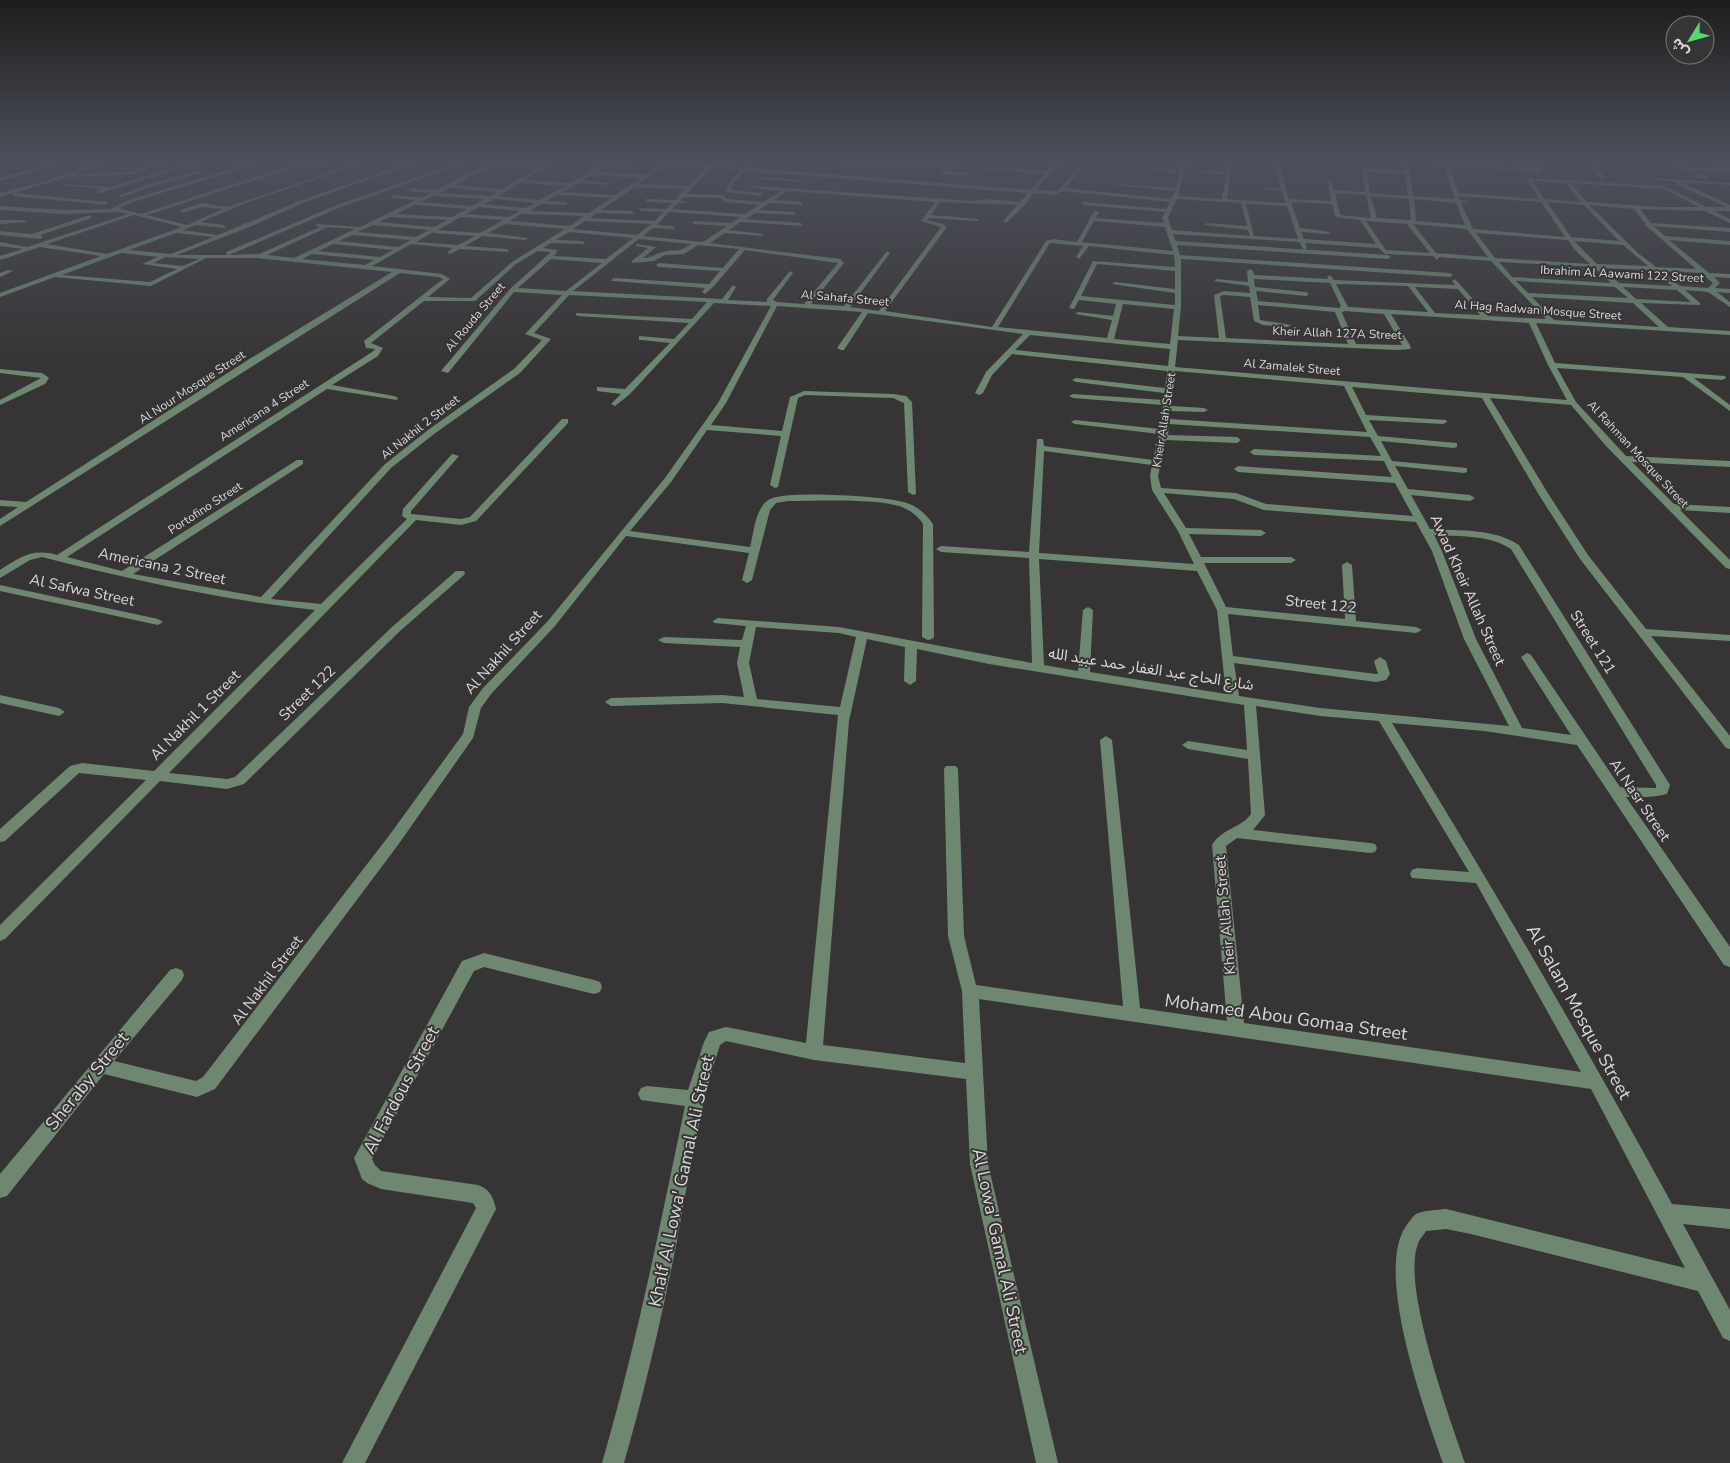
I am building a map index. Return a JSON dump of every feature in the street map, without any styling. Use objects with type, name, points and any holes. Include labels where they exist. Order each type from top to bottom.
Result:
[{"type":"street","points":[[33,236],[62,226]]},
{"type":"street","points":[[0,258],[99,226]]},
{"type":"street","points":[[0,295],[186,226]]},
{"type":"street","points":[[211,226],[224,227]]},
{"type":"street","points":[[184,268],[146,264],[247,226]]},
{"type":"street","points":[[221,256],[291,226]]},
{"type":"street","points":[[262,256],[325,226]]},
{"type":"street","points":[[331,226],[360,228]]},
{"type":"street","points":[[294,260],[363,226]]},
{"type":"street","points":[[366,246],[403,226]]},
{"type":"street","points":[[406,226],[525,238]]},
{"type":"street","points":[[366,268],[441,226]]},
{"type":"street","points":[[450,252],[497,226]]},
{"type":"street","points":[[548,226],[828,258],[841,263],[806,306]]},
{"type":"street","points":[[423,299],[467,302],[473,300],[514,263],[573,226]]},
{"type":"street","points":[[567,293],[652,226]]},
{"type":"street","points":[[658,226],[673,231],[662,240]]},
{"type":"street","points":[[628,244],[653,246],[635,260],[650,261],[664,253],[682,253],[730,226]]},
{"type":"street","points":[[881,312],[944,228],[942,226]]},
{"type":"street","points":[[1079,243],[1087,226]]},
{"type":"street","points":[[1153,226],[1208,234],[1381,246]]},
{"type":"street","points":[[1208,226],[1208,234]]},
{"type":"street","points":[[1226,226],[1250,228],[1253,237]]},
{"type":"street","points":[[1297,226],[1310,266]]},
{"type":"street","points":[[1367,226],[1398,271]]},
{"type":"street","points":[[1412,226],[1440,262]]},
{"type":"street","points":[[1443,226],[1624,243]]},
{"type":"street","points":[[1561,226],[1569,239],[1596,266],[1666,330]]},
{"type":"street","points":[[1527,295],[1698,304],[1624,243],[1607,226]]},
{"type":"street","points":[[1650,226],[1718,284],[1710,290],[1730,305]]},
{"type":"street","points":[[1677,226],[1730,230]]},
{"type":"street","points":[[484,227],[494,228]]},
{"type":"street","points":[[14,234],[31,228]]},
{"type":"street","name":"Kheir Allah Street","points":[[1168,228],[1178,269],[1178,307],[1165,421],[1154,476],[1157,490],[1183,531],[1222,610],[1232,700]]},
{"type":"street","points":[[1470,229],[1482,247],[1552,322]]},
{"type":"street","points":[[1298,230],[1328,232]]},
{"type":"street","points":[[723,231],[761,234]]},
{"type":"street","points":[[174,232],[220,237]]},
{"type":"street","points":[[277,232],[341,237]]},
{"type":"street","points":[[0,233],[57,239]]},
{"type":"street","points":[[351,233],[419,239]]},
{"type":"street","points":[[601,242],[612,234]]},
{"type":"street","points":[[0,243],[22,235]]},
{"type":"street","points":[[706,236],[715,236]]},
{"type":"street","points":[[1663,238],[1730,242]]},
{"type":"street","points":[[258,240],[321,247]]},
{"type":"street","points":[[994,329],[1046,243],[1053,240],[1087,244],[1173,248],[1247,248],[1306,252],[1481,257],[1495,260],[1655,269],[1730,276]]},
{"type":"street","points":[[550,241],[583,244]]},
{"type":"street","points":[[331,242],[402,249]]},
{"type":"street","points":[[1718,242],[1730,251]]},
{"type":"street","points":[[0,243],[29,248]]},
{"type":"street","points":[[412,243],[508,251]]},
{"type":"street","points":[[1079,257],[1087,244]]},
{"type":"street","points":[[38,245],[107,255]]},
{"type":"street","points":[[538,248],[556,250],[549,257]]},
{"type":"street","points":[[1173,248],[1249,262],[1450,275]]},
{"type":"street","points":[[1247,248],[1251,286],[1259,322],[1288,325]]},
{"type":"street","points":[[699,300],[744,249]]},
{"type":"street","points":[[119,251],[167,256],[262,256],[398,271]]},
{"type":"street","points":[[311,252],[381,259]]},
{"type":"street","points":[[846,308],[887,252]]},
{"type":"street","points":[[0,254],[10,254]]},
{"type":"street","points":[[52,276],[149,284],[157,282],[206,257]]},
{"type":"street","points":[[549,257],[606,261]]},
{"type":"street","name":"Al Rouda Street","points":[[445,371],[512,290],[549,257]]},
{"type":"street","points":[[722,262],[732,262]]},
{"type":"street","points":[[1072,308],[1095,262],[1178,269]]},
{"type":"street","points":[[659,265],[725,270]]},
{"type":"street","points":[[1325,267],[1345,307],[1338,312],[1353,346]]},
{"type":"street","points":[[1445,268],[1485,317]]},
{"type":"street","points":[[0,275],[10,271]]},
{"type":"street","name":"Americana 4 Street","points":[[59,558],[379,351],[379,348],[369,346],[367,343],[446,281],[444,277],[398,271]]},
{"type":"street","name":"Al Nour Mosque Street","points":[[0,523],[398,271]]},
{"type":"street","name":"Al Nakhil Street","points":[[100,1065],[197,1089],[209,1083],[393,841],[464,743],[469,735],[475,707],[487,691],[550,624],[668,480],[722,403],[775,304],[769,300],[790,273]]},
{"type":"street","name":"Ibrahim Al Aawami 122 Street","points":[[1512,279],[1730,291]]},
{"type":"street","points":[[614,280],[711,286]]},
{"type":"street","points":[[1302,280],[1311,308]]},
{"type":"street","points":[[1224,340],[1217,295],[1251,286],[1302,280],[1333,283],[1460,287]]},
{"type":"street","points":[[1217,281],[1306,294]]},
{"type":"street","points":[[1115,284],[1178,291]]},
{"type":"street","points":[[1410,284],[1432,314]]},
{"type":"street","points":[[0,286],[20,288]]},
{"type":"street","points":[[724,301],[733,287]]},
{"type":"street","name":"Al Sahafa Street","points":[[512,290],[641,300],[699,300],[846,308],[1028,333],[1110,341],[1175,343]]},
{"type":"street","name":"Al Nakhil 2 Street","points":[[262,601],[388,466],[431,432],[517,371],[548,338],[529,334],[567,293]]},
{"type":"street","points":[[1076,298],[1178,307]]},
{"type":"street","points":[[615,404],[712,301]]},
{"type":"street","points":[[1110,341],[1120,302]]},
{"type":"street","name":"Al Hag Radwan Mosque Street","points":[[1254,303],[1726,333]]},
{"type":"street","points":[[841,348],[866,310]]},
{"type":"street","name":"Kheir Allah 127A Street","points":[[1175,343],[1224,340],[1408,347],[1386,311]]},
{"type":"street","points":[[578,314],[694,321]]},
{"type":"street","points":[[1078,314],[1116,318]]},
{"type":"street","name":"Al Rahman Mosque Street","points":[[1532,321],[1552,365],[1573,403],[1671,507],[1728,561]]},
{"type":"street","points":[[979,393],[989,374],[1028,333]]},
{"type":"street","points":[[1726,333],[1730,340]]},
{"type":"street","points":[[642,338],[676,341]]},
{"type":"street","name":"Al Zamalek Street","points":[[1010,352],[1172,369],[1573,403]]},
{"type":"street","points":[[1552,365],[1722,378]]},
{"type":"street","points":[[0,371],[42,375],[45,378],[42,382],[0,403]]},
{"type":"street","points":[[1685,376],[1728,406]]},
{"type":"street","points":[[1076,380],[1169,390]]},
{"type":"street","name":"Awad Kheir Allah Street","points":[[1347,383],[1403,491],[1428,532],[1470,639],[1518,732]]},
{"type":"street","points":[[326,386],[394,398]]},
{"type":"street","points":[[600,389],[627,392]]},
{"type":"street","points":[[775,485],[793,398],[800,394],[893,396],[903,398],[908,402],[913,492]]},
{"type":"street","points":[[1073,396],[1204,410]]},
{"type":"street","points":[[1485,396],[1566,530],[1730,745]]},
{"type":"street","points":[[1363,417],[1443,422]]},
{"type":"street","points":[[455,456],[406,511],[407,516],[461,522],[473,519],[565,421]]},
{"type":"street","points":[[1165,421],[1374,436],[1454,446]]},
{"type":"street","points":[[1075,422],[1163,435],[1237,440]]},
{"type":"street","points":[[705,427],[786,434]]},
{"type":"street","points":[[1038,667],[1034,556],[1040,444],[1157,462]]},
{"type":"street","points":[[1254,452],[1388,461],[1464,470]]},
{"type":"street","points":[[1625,459],[1730,464]]},
{"type":"street","name":"Portofino Street","points":[[124,575],[300,462]]},
{"type":"street","points":[[1238,469],[1398,480]]},
{"type":"street","points":[[1157,490],[1236,496],[1260,506],[1269,507],[1421,519]]},
{"type":"street","points":[[1403,491],[1470,498]]},
{"type":"street","points":[[747,580],[765,509],[773,501],[780,499],[891,500],[904,504],[923,516],[928,524],[928,637]]},
{"type":"street","points":[[0,503],[27,505]]},
{"type":"street","points":[[1671,507],[1730,510]]},
{"type":"street","name":"Al Nakhil 1 Street","points":[[0,935],[414,517]]},
{"type":"street","points":[[1183,531],[1261,533]]},
{"type":"street","name":"Street 121","points":[[1428,532],[1491,536],[1510,542],[1515,547],[1663,785],[1662,791],[1654,793],[1615,792]]},
{"type":"street","points":[[623,533],[754,551]]},
{"type":"street","points":[[941,549],[1034,556],[1200,564],[1291,560]]},
{"type":"street","name":"Americana 2 Street","points":[[0,575],[35,555],[59,558],[124,575],[262,601],[324,608]]},
{"type":"street","points":[[1347,565],[1351,623]]},
{"type":"street","name":"Street 122","points":[[156,777],[227,784],[239,781],[396,629],[460,573]]},
{"type":"street","name":"Al Safwa Street","points":[[0,588],[158,622]]},
{"type":"street","points":[[1084,674],[1088,610]]},
{"type":"street","name":"Street 122","points":[[1222,610],[1416,630]]},
{"type":"street","name":"شارع الحاج عبد الغفار حمد عبيد الله","points":[[718,621],[800,626],[862,635],[1232,700],[1320,712],[1431,721],[1581,741]]},
{"type":"street","points":[[751,701],[743,663],[752,623]]},
{"type":"street","points":[[1642,632],[1724,638],[1730,649]]},
{"type":"street","points":[[814,1052],[845,712],[862,635]]},
{"type":"street","points":[[664,640],[746,644]]},
{"type":"street","points":[[910,681],[911,644]]},
{"type":"street","name":"Al Nasr Street","points":[[1527,657],[1615,792],[1730,960]]},
{"type":"street","points":[[1228,659],[1366,678],[1382,677],[1384,674],[1380,661]]},
{"type":"street","points":[[0,699],[60,712]]},
{"type":"street","points":[[610,702],[751,701],[845,712]]},
{"type":"street","name":"Kheir Allah Street","points":[[1236,1030],[1219,845],[1225,837],[1237,833],[1254,822],[1258,815],[1250,702]]},
{"type":"street","name":"Al Salam Mosque Street","points":[[1383,718],[1480,878],[1596,1082],[1730,1331]]},
{"type":"street","points":[[1106,740],[1132,1014]]},
{"type":"street","points":[[1188,745],[1254,756]]},
{"type":"street","points":[[0,837],[76,769],[82,768],[156,777]]},
{"type":"street","name":"Al Lowa' Gamal Ali Street","points":[[951,769],[956,936],[970,992],[979,1164],[1047,1463]]},
{"type":"street","points":[[1237,833],[1370,848]]},
{"type":"street","points":[[1418,874],[1480,878]]},
{"type":"street","name":"Al Fardous Street","points":[[353,1463],[486,1209],[484,1200],[478,1194],[381,1180],[368,1172],[364,1158],[468,966],[484,960],[594,987]]},
{"type":"street","name":"Sheraby Street","points":[[0,1189],[100,1065],[176,975]]},
{"type":"street","name":"Mohamed Abou Gomaa Street","points":[[970,992],[1596,1082]]},
{"type":"street","name":"Khalf Al Lowa' Gamal Ali Street","points":[[613,1463],[634,1390],[653,1308],[700,1081],[712,1042],[718,1035],[726,1034],[814,1052],[974,1072]]},
{"type":"street","points":[[647,1094],[696,1099]]},
{"type":"street","points":[[1666,1213],[1730,1219]]},
{"type":"street","points":[[1454,1463],[1430,1394],[1406,1294],[1405,1268],[1408,1241],[1421,1222],[1446,1219],[1471,1224],[1702,1282]]}]
